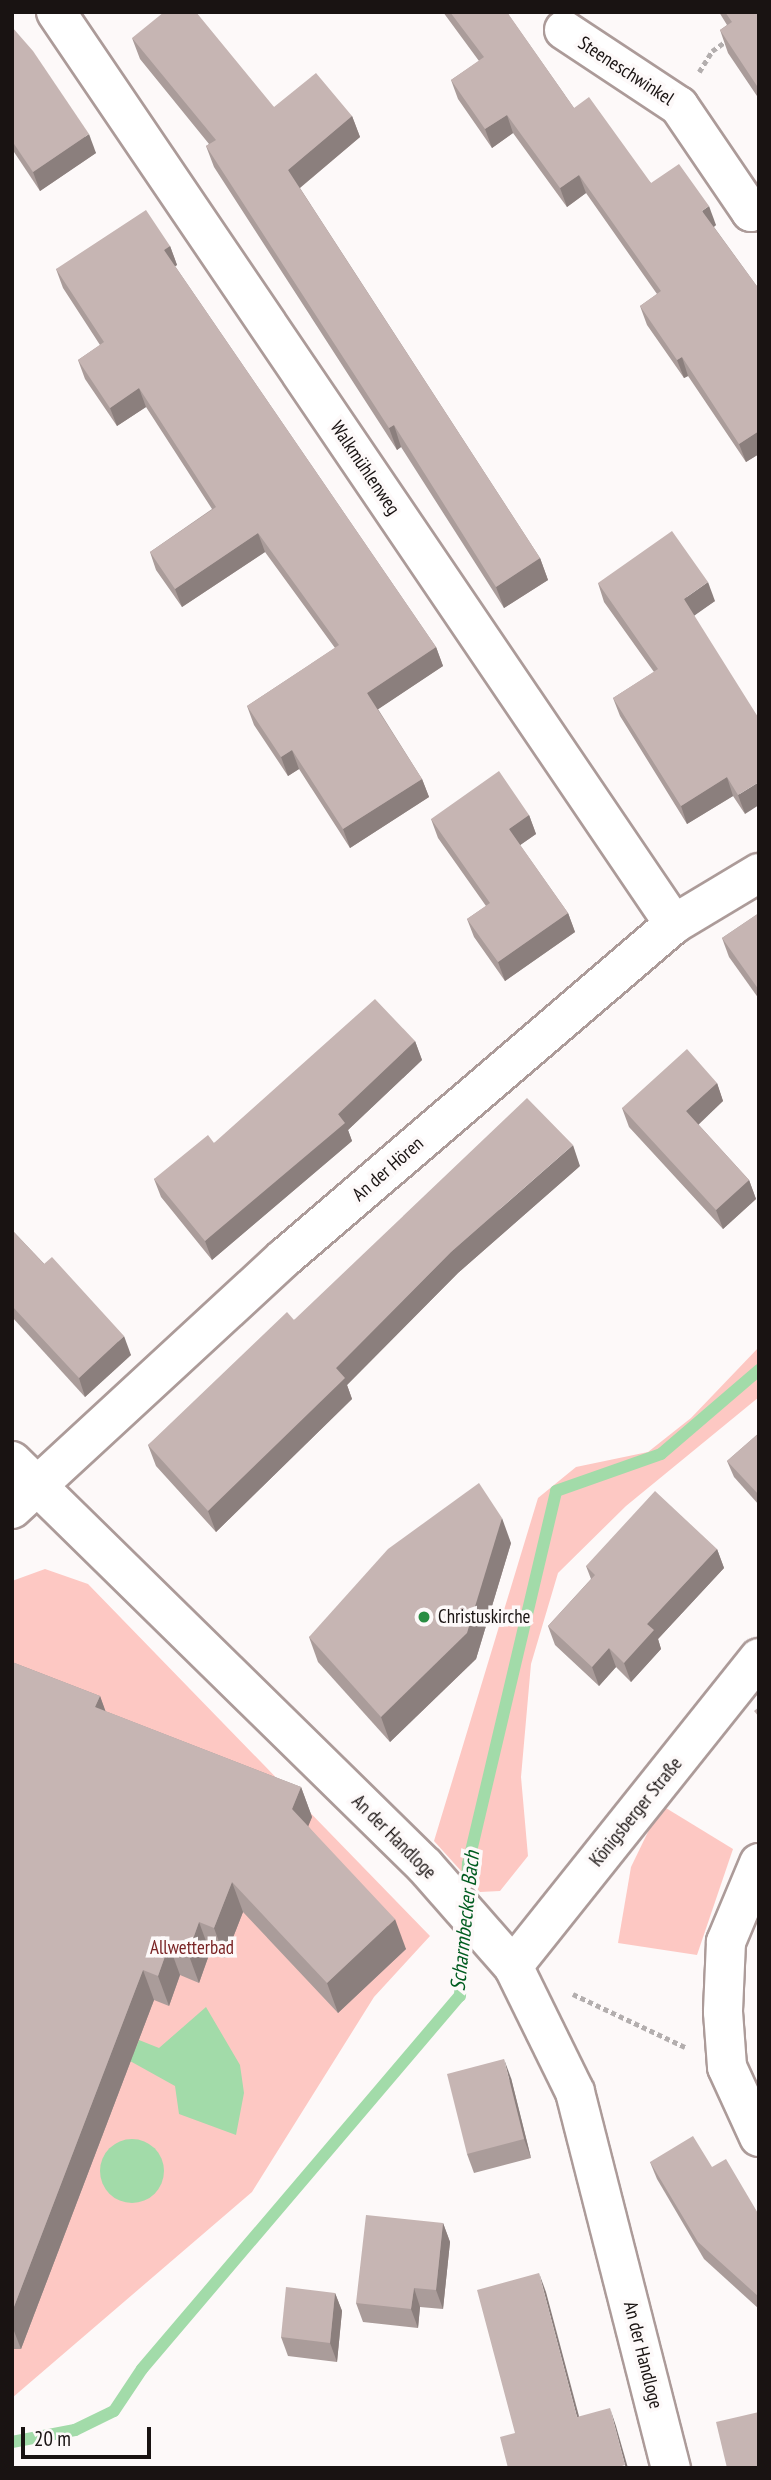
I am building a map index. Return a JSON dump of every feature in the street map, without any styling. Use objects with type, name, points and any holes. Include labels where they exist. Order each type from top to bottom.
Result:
[{"type":"street","name":"Walkmühlenweg","points":[[56,12],[674,924]]},
{"type":"street","name":"Steeneschwinkel","points":[[564,30],[679,106],[756,215]]},
{"type":"street","name":"An der Hören","points":[[20,1485],[674,924],[759,873]]},
{"type":"street","name":"An der Handloge","points":[[20,1485],[425,1866],[503,1954],[575,2092],[671,2468]]},
{"type":"street","name":"Königsberger Straße","points":[[503,1954],[759,1658]]},
{"type":"street","points":[[759,1863],[726,1942],[727,2067],[759,2137]]},
{"type":"path","points":[[679,106],[712,51],[740,33]]},
{"type":"path","points":[[503,1954],[727,2067]]},
{"type":"green space","points":[[759,1347],[759,1397],[626,1506],[558,1573],[531,1664],[521,1777],[528,1856],[500,1891],[480,1892],[434,1841],[538,1498],[576,1467],[648,1452],[691,1418]]},
{"type":"green space","name":"Allwetterbad","points":[[45,1569],[88,1584],[430,1936],[374,1997],[252,2192],[12,2398],[12,1581]]},
{"type":"green space","points":[[661,1805],[733,1849],[697,1955],[618,1943],[631,1867]]},
{"type":"shaded area","points":[[206,2007],[240,2065],[244,2093],[236,2135],[179,2114],[175,2086],[130,2061],[139,2040],[159,2048]]},
{"type":"shaded area","points":[[126,2139],[138,2139],[155,2148],[162,2159],[162,2183],[155,2194],[138,2203],[126,2203],[114,2198],[105,2189],[100,2177],[100,2165],[105,2153],[114,2144]]},
{"type":"building","points":[[164,12],[196,12],[274,107],[316,73],[352,116],[288,170],[540,558],[496,587],[394,425],[389,428],[206,146],[216,140],[132,38]]},
{"type":"building","points":[[450,12],[507,12],[574,108],[589,97],[651,183],[679,164],[709,206],[702,211],[759,289],[759,431],[739,444],[682,357],[677,360],[640,306],[661,291],[579,175],[560,188],[507,115],[485,129],[451,80],[484,57]]},
{"type":"building","points":[[725,12],[759,12],[759,89],[720,30],[732,22]]},
{"type":"building","points":[[12,27],[33,51],[89,134],[33,172],[12,141]]},
{"type":"building","points":[[146,210],[170,246],[164,250],[436,647],[367,693],[422,779],[343,829],[292,750],[281,757],[247,706],[339,645],[258,533],[175,589],[150,552],[216,507],[139,388],[110,408],[78,360],[104,342],[56,269]]},
{"type":"building","points":[[672,531],[708,582],[684,599],[759,717],[759,782],[738,795],[727,777],[681,806],[613,698],[658,669],[598,583]]},
{"type":"building","points":[[499,771],[529,815],[509,829],[568,913],[498,962],[467,919],[490,903],[431,819]]},
{"type":"building","points":[[759,913],[759,990],[722,938]]},
{"type":"building","points":[[375,999],[415,1041],[338,1114],[345,1123],[205,1241],[154,1179],[208,1135],[214,1143]]},
{"type":"building","points":[[687,1049],[717,1083],[686,1111],[749,1180],[716,1210],[622,1108]]},
{"type":"building","points":[[527,1098],[573,1145],[451,1252],[336,1368],[345,1378],[208,1511],[148,1445],[287,1312],[294,1320]]},
{"type":"building","points":[[12,1230],[44,1264],[52,1257],[124,1336],[79,1378],[12,1306]]},
{"type":"building","points":[[759,1433],[759,1495],[727,1461]]},
{"type":"building","name":"Christuskirche","points":[[479,1483],[502,1518],[467,1633],[381,1717],[309,1637],[388,1549]]},
{"type":"building","points":[[655,1491],[717,1549],[647,1624],[654,1630],[624,1663],[609,1648],[592,1667],[548,1626],[595,1575],[586,1566]]},
{"type":"building","points":[[12,1662],[100,1696],[95,1707],[301,1787],[292,1809],[395,1919],[327,1983],[232,1882],[214,1928],[199,1922],[188,1953],[169,1945],[158,1976],[143,1970],[12,2312]]},
{"type":"building","points":[[504,2059],[524,2139],[467,2154],[447,2074]]},
{"type":"building","points":[[693,2136],[712,2167],[726,2159],[759,2215],[759,2297],[698,2242],[650,2162]]},
{"type":"building","points":[[366,2215],[443,2223],[436,2290],[414,2288],[411,2309],[356,2303]]},
{"type":"building","points":[[539,2273],[577,2417],[610,2408],[625,2465],[616,2468],[508,2468],[500,2437],[515,2433],[477,2290]]},
{"type":"building","points":[[286,2287],[335,2293],[330,2343],[281,2337]]},
{"type":"building","points":[[759,2412],[759,2468],[727,2468],[716,2422]]},
{"type":"waterway","name":"Scharmbecker Bach","points":[[466,1901],[468,1864],[556,1491],[661,1454],[759,1370]]},
{"type":"waterway","name":"Scharmbecker Bach","points":[[12,2442],[75,2430],[114,2411],[142,2369],[460,1996],[464,1923]]},
{"type":"place","name":"Christuskirche","points":[[424,1617]]}]
